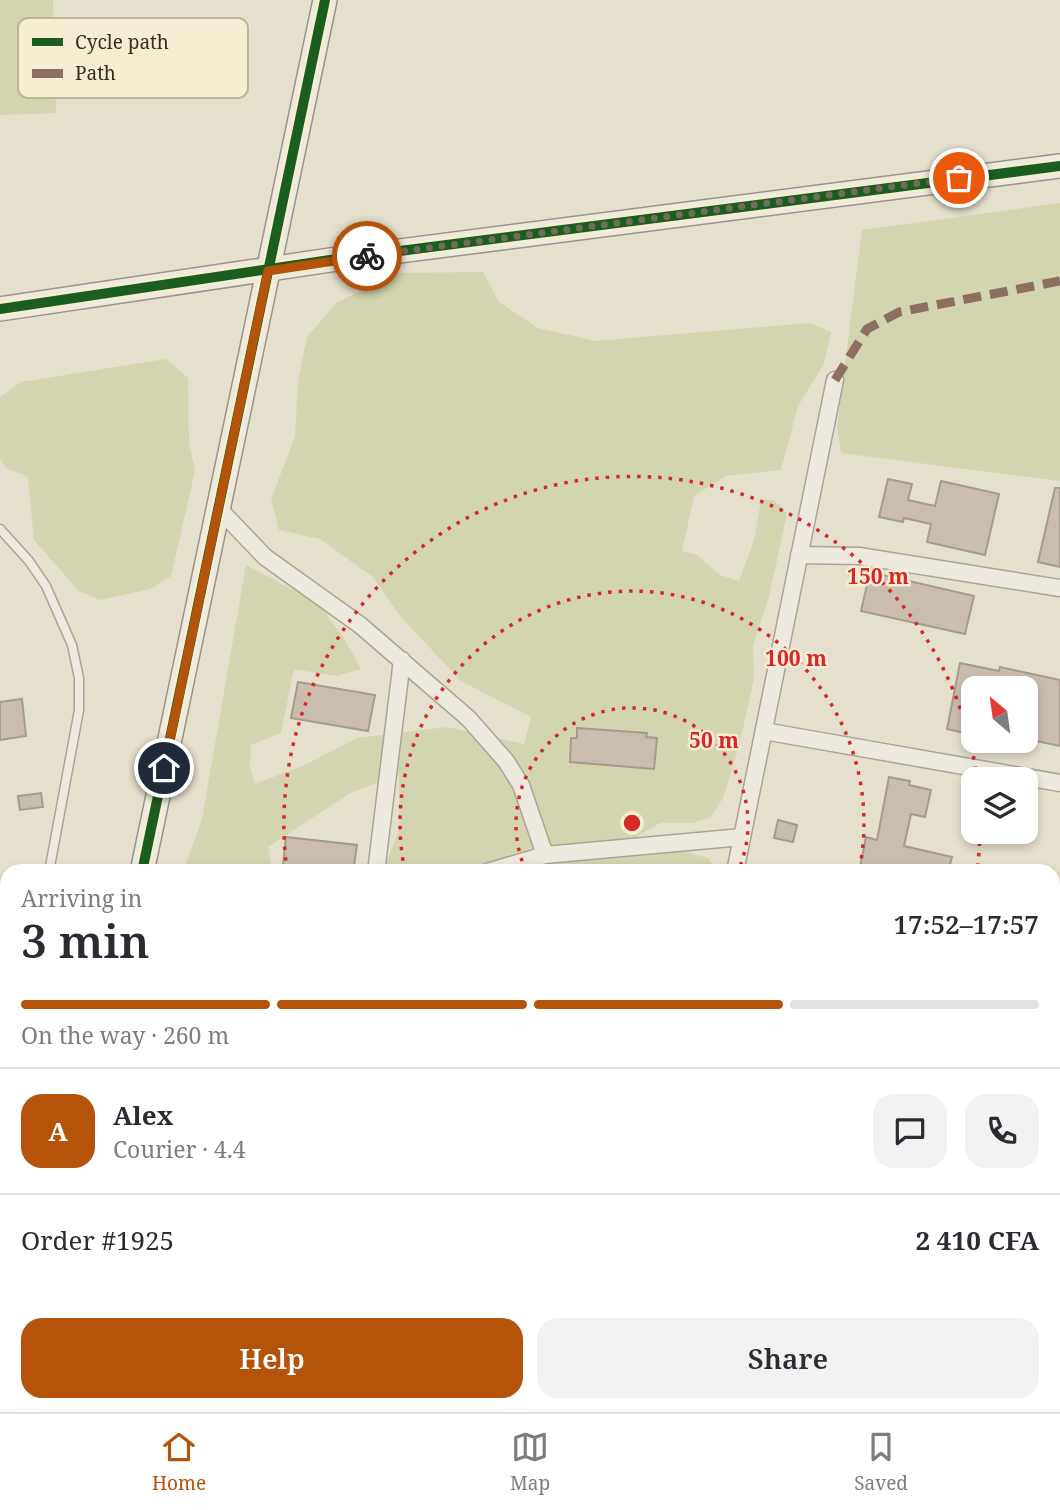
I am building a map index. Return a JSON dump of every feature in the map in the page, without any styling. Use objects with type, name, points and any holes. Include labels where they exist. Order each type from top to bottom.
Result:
[{"type":"street","points":[[144,864],[325,0]]},
{"type":"street","points":[[0,309],[331,260],[1060,166]]},
{"type":"street","points":[[737,864],[835,380]]},
{"type":"street","points":[[219,509],[265,557],[360,625],[468,718],[506,761],[521,785],[545,855]]},
{"type":"street","points":[[799,555],[859,556],[1060,588]]},
{"type":"street","points":[[377,864],[402,660]]},
{"type":"street","points":[[764,731],[1060,783]]},
{"type":"street","points":[[514,864],[545,855],[742,837]]},
{"type":"lane","points":[[0,529],[29,561],[46,586],[72,645],[79,678],[79,710],[50,864]]},
{"type":"green space","points":[[0,0],[53,0],[53,18],[18,18],[18,98],[56,98],[56,113],[0,115]]},
{"type":"green space","points":[[1060,203],[1060,481],[841,453],[837,427],[862,230]]},
{"type":"green space","points":[[483,272],[499,302],[538,328],[596,341],[810,323],[831,332],[824,364],[798,406],[781,470],[726,476],[694,496],[682,551],[697,555],[720,575],[739,581],[754,541],[761,500],[774,500],[787,514],[769,597],[753,645],[754,679],[739,746],[723,798],[711,817],[693,823],[660,823],[636,837],[643,854],[682,851],[708,858],[712,864],[386,864],[399,830],[399,774],[350,793],[268,847],[271,864],[186,864],[202,819],[246,565],[318,603],[345,640],[361,669],[337,676],[294,669],[281,733],[251,745],[250,767],[255,784],[307,764],[357,738],[447,727],[524,744],[531,717],[461,681],[399,615],[373,577],[320,539],[279,530],[271,499],[295,437],[298,381],[307,337],[337,302],[402,273]]},
{"type":"green space","points":[[166,359],[188,378],[189,442],[195,471],[171,576],[150,589],[100,600],[79,591],[34,540],[28,477],[6,468],[0,459],[0,397],[21,382]]},
{"type":"building","points":[[888,479],[912,484],[908,500],[935,506],[941,481],[999,494],[985,555],[927,542],[931,524],[904,518],[903,522],[879,517]]},
{"type":"building","points":[[1055,488],[1060,488],[1060,567],[1038,562]]},
{"type":"building","points":[[870,572],[974,596],[965,634],[861,611]]},
{"type":"building","points":[[960,663],[999,671],[1000,667],[1060,680],[1060,746],[1038,741],[1038,676],[961,676],[961,732],[947,729]]},
{"type":"building","points":[[298,682],[375,695],[368,731],[291,718]]},
{"type":"building","points":[[22,699],[26,736],[0,740],[0,702]]},
{"type":"building","points":[[577,728],[647,733],[646,737],[657,738],[654,769],[570,762],[571,738],[577,738]]},
{"type":"building","points":[[889,777],[910,781],[909,785],[931,790],[925,817],[911,814],[904,846],[952,857],[950,864],[861,864],[866,837],[877,840]]},
{"type":"building","points":[[41,793],[43,807],[20,810],[18,796]]},
{"type":"building","points":[[778,820],[797,825],[793,842],[774,838]]},
{"type":"building","points":[[286,837],[357,845],[354,864],[283,864]]},
{"type":"marked path","points":[[835,380],[867,329],[899,312],[1060,281]]},
{"type":"cycle path","points":[[144,864],[325,0]]},
{"type":"cycle path","points":[[0,309],[330,260],[1060,166]]},
{"type":"way so far","points":[[367,256],[959,178]]},
{"type":"route","points":[[164,768],[268,271],[367,256]]}]
